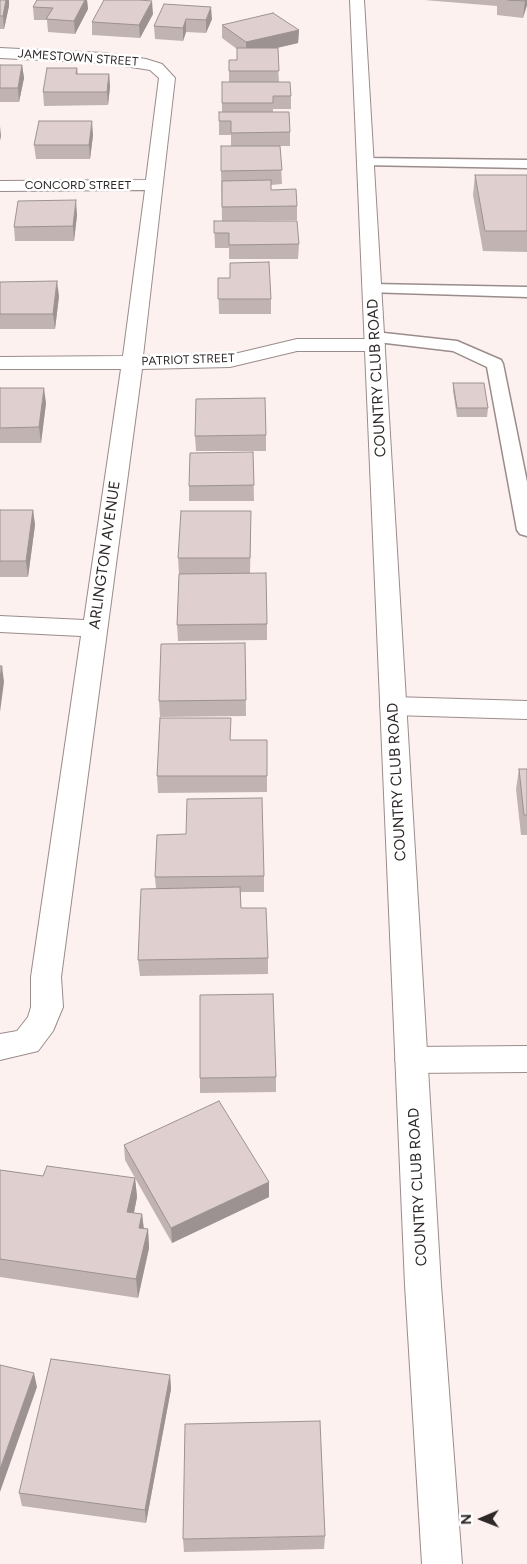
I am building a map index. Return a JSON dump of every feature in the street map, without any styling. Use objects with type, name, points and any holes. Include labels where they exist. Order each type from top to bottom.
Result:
[{"type":"street","name":"COUNTRY CLUB ROAD","points":[[357,0],[422,1275],[442,1564]]},
{"type":"street","name":"JAMESTOWN STREET","points":[[0,52],[104,58],[134,61],[156,67]]},
{"type":"street","name":"ARLINGTON AVENUE","points":[[14,1044],[42,1022],[47,1007],[46,976],[132,362],[167,88],[167,78],[156,67]]},
{"type":"street","name":"CONCORD STREET","points":[[0,186],[155,185]]},
{"type":"street","name":"PATRIOT STREET","points":[[0,363],[212,362],[230,360],[298,345],[375,341]]},
{"type":"street","points":[[0,624],[95,628]]},
{"type":"street","points":[[393,706],[527,710]]},
{"type":"street","points":[[411,1060],[527,1059]]},
{"type":"lane","points":[[366,162],[527,164]]},
{"type":"lane","points":[[372,289],[527,292]]},
{"type":"lane","points":[[375,341],[457,346],[495,364],[527,530]]},
{"type":"building","points":[[0,0],[6,0],[3,16],[0,16]]},
{"type":"building","points":[[37,0],[85,0],[74,21],[46,19],[53,8],[33,7]]},
{"type":"building","points":[[104,0],[152,1],[139,25],[92,22]]},
{"type":"building","points":[[164,4],[211,7],[206,20],[186,19],[183,28],[154,26]]},
{"type":"building","points":[[273,13],[299,30],[246,42],[222,25]]},
{"type":"building","points":[[237,48],[278,48],[279,71],[229,71],[229,60],[237,60]]},
{"type":"building","points":[[0,65],[22,65],[18,88],[0,88]]},
{"type":"building","points":[[47,68],[77,68],[76,74],[109,74],[107,92],[43,92]]},
{"type":"building","points":[[222,82],[290,82],[291,96],[273,96],[273,103],[222,103]]},
{"type":"building","points":[[219,112],[289,112],[290,132],[231,133],[231,121],[219,121]]},
{"type":"building","points":[[39,121],[92,121],[89,145],[34,145]]},
{"type":"building","points":[[221,146],[280,146],[282,170],[221,171]]},
{"type":"building","points":[[475,175],[527,175],[527,231],[485,231]]},
{"type":"building","points":[[271,180],[271,190],[296,189],[297,206],[222,207],[222,181]]},
{"type":"building","points":[[76,200],[73,226],[14,227],[18,201]]},
{"type":"building","points":[[214,221],[297,221],[299,244],[229,245],[229,233],[214,233]]},
{"type":"building","points":[[269,262],[271,299],[218,299],[218,278],[230,278],[230,263]]},
{"type":"building","points":[[57,281],[53,314],[0,314],[0,282]]},
{"type":"building","points":[[453,383],[484,383],[488,408],[457,408]]},
{"type":"building","points":[[0,388],[44,388],[39,427],[0,428]]},
{"type":"building","points":[[265,398],[266,435],[195,436],[196,399]]},
{"type":"building","points":[[253,452],[254,485],[189,486],[190,453]]},
{"type":"building","points":[[0,510],[33,510],[26,561],[0,561]]},
{"type":"building","points":[[181,511],[251,511],[250,558],[178,558]]},
{"type":"building","points":[[266,573],[267,624],[177,625],[179,574]]},
{"type":"building","points":[[245,643],[246,700],[159,701],[161,644]]},
{"type":"building","points":[[160,718],[231,718],[230,740],[267,740],[267,776],[157,776]]},
{"type":"building","points":[[519,769],[527,769],[527,815],[524,815]]},
{"type":"building","points":[[262,798],[264,876],[155,877],[157,835],[186,834],[187,799]]},
{"type":"building","points":[[240,887],[241,908],[266,908],[268,958],[138,960],[141,889]]},
{"type":"building","points":[[273,994],[276,1077],[200,1078],[200,995]]},
{"type":"building","points":[[219,1101],[269,1182],[171,1228],[124,1145]]},
{"type":"building","points":[[47,1166],[135,1178],[127,1212],[142,1214],[139,1228],[148,1229],[136,1279],[0,1259],[0,1170],[43,1176]]},
{"type":"building","points":[[51,1359],[170,1375],[145,1510],[19,1493]]},
{"type":"building","points":[[0,1365],[34,1373],[0,1469]]},
{"type":"building","points":[[320,1421],[325,1536],[183,1539],[185,1424]]}]
